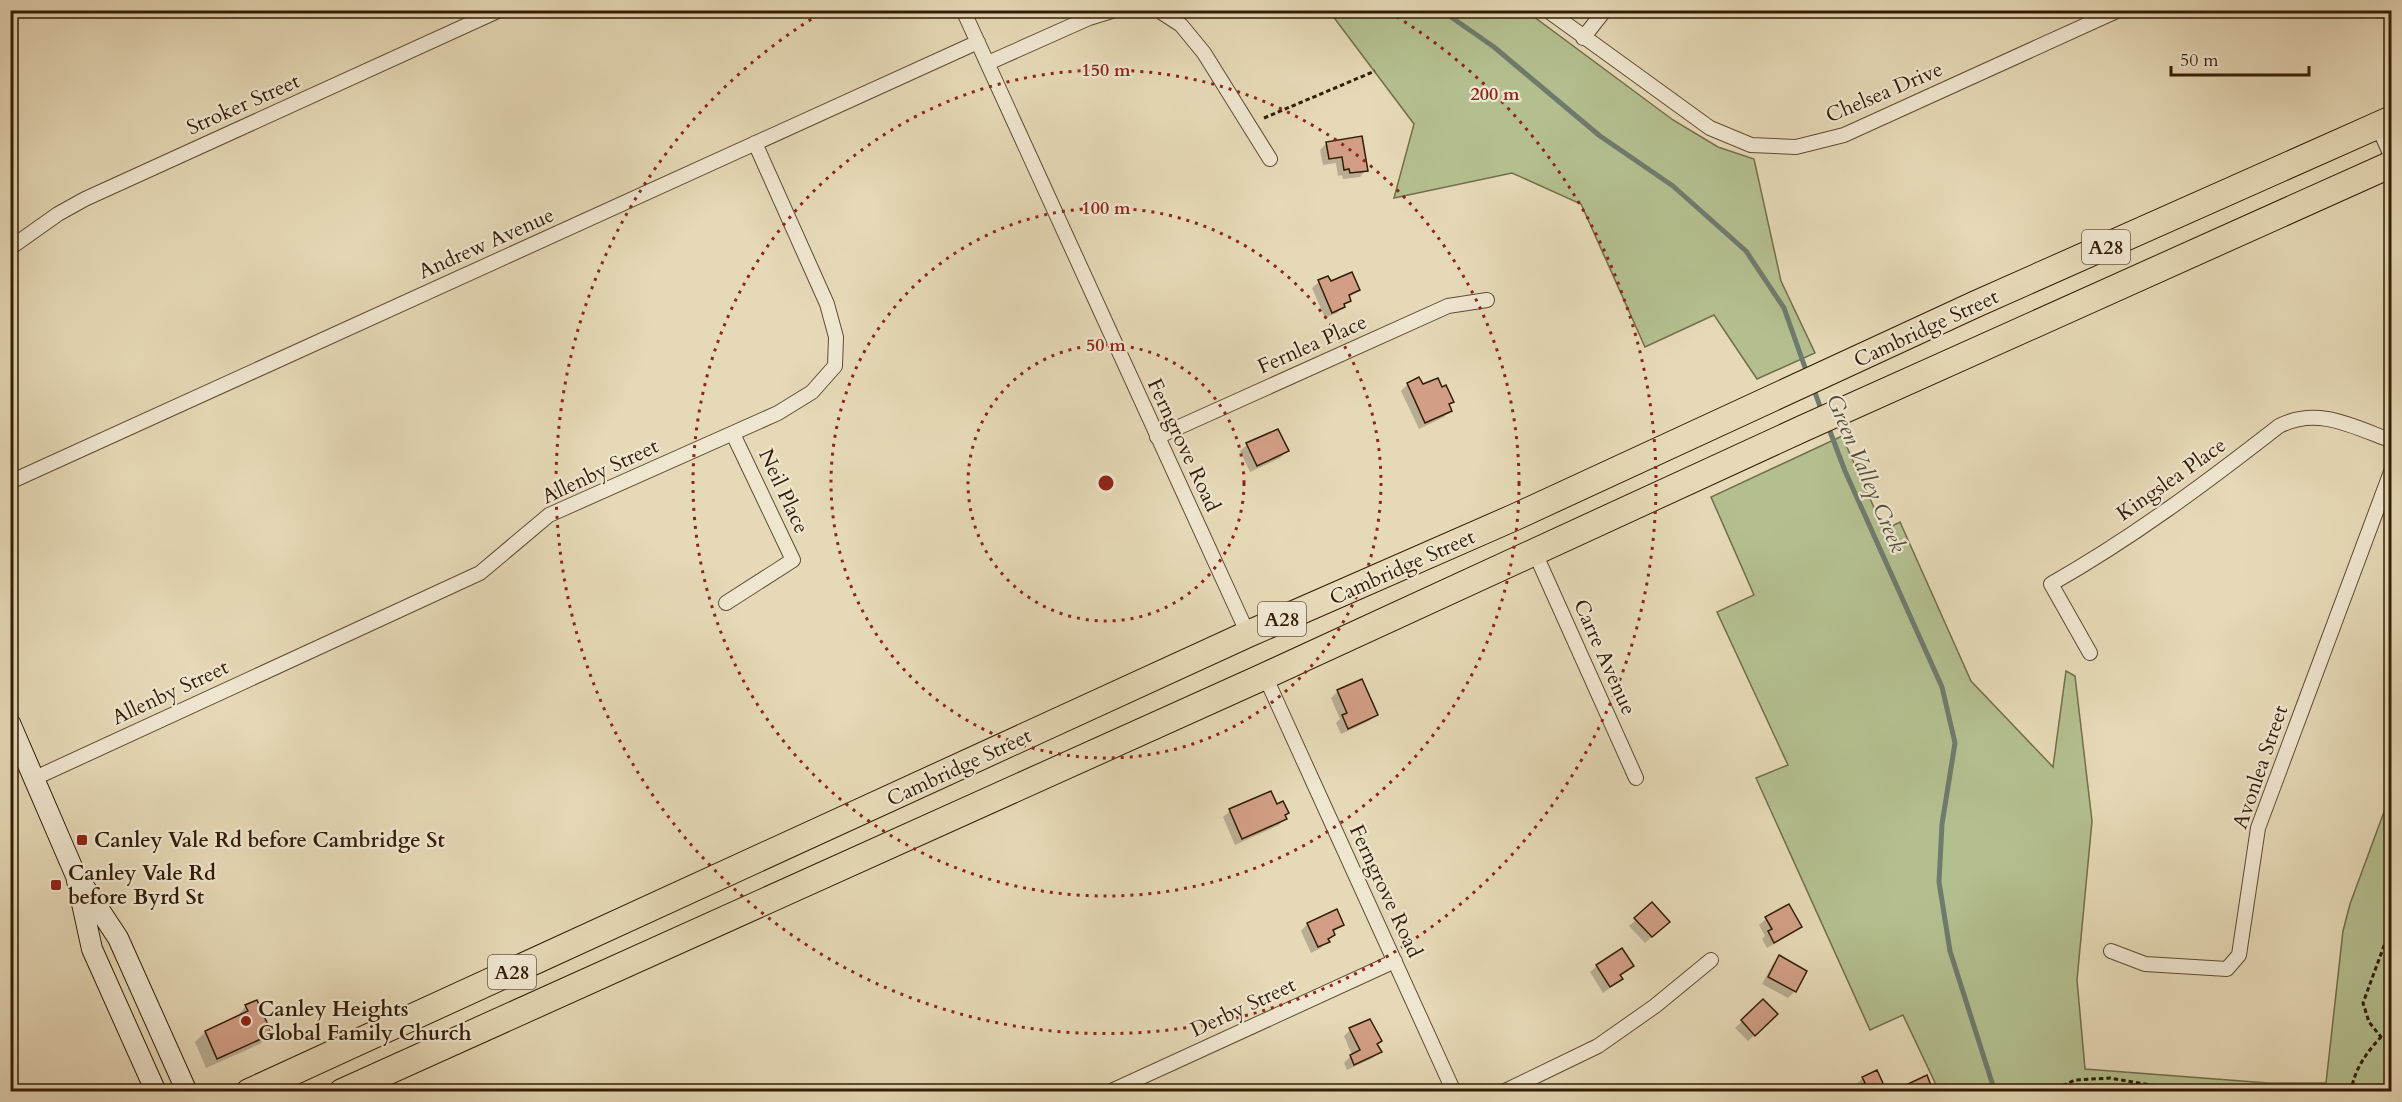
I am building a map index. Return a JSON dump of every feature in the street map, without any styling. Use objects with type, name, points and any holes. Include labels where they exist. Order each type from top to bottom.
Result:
[{"type":"highway","name":"Cambridge Street","points":[[249,1092],[1248,634],[1515,517],[1976,304],[2385,123]]},
{"type":"highway","name":"Cambridge Street","points":[[342,1092],[1265,676],[1850,407],[2391,164]]},
{"type":"main road","points":[[10,723],[76,876],[92,949],[156,1092]]},
{"type":"main road","points":[[76,876],[118,938],[188,1092]]},
{"type":"street","name":"Stroker Street","points":[[10,248],[58,214],[85,199],[500,10]]},
{"type":"street","name":"Ferngrove Road","points":[[963,10],[1248,634]]},
{"type":"street","points":[[988,63],[1089,18],[1114,10]]},
{"type":"street","points":[[1158,10],[1181,25],[1204,53],[1270,159]]},
{"type":"street","name":"Chelsea Drive","points":[[1547,10],[1710,128],[1751,145],[1796,147],[1844,135],[2120,10]]},
{"type":"street","points":[[1583,38],[1605,10]]},
{"type":"street","name":"Andrew Avenue","points":[[10,482],[978,42]]},
{"type":"street","points":[[2385,123],[2391,158]]},
{"type":"street","name":"Allenby Street","points":[[35,778],[480,573],[549,515],[778,413],[812,392],[835,366],[836,338],[827,304],[755,143]]},
{"type":"street","name":"Fernlea Place","points":[[1157,437],[1448,306],[1487,300]]},
{"type":"street","name":"Kingslea Place","points":[[2090,653],[2051,584],[2199,489],[2279,426],[2290,420],[2316,417],[2331,419],[2391,441]]},
{"type":"street","name":"Neil Place","points":[[726,603],[793,560],[733,434]]},
{"type":"street","name":"Avonlea Street","points":[[2110,951],[2145,964],[2205,969],[2227,969],[2235,961],[2244,931],[2258,828],[2391,469]]},
{"type":"street","name":"Carre Avenue","points":[[1535,553],[1636,778]]},
{"type":"street","name":"Ferngrove Road","points":[[1265,676],[1454,1092]]},
{"type":"street","points":[[1503,1092],[1599,1046],[1655,1006],[1711,960]]},
{"type":"street","name":"Derby Street","points":[[1109,1092],[1395,962]]},
{"type":"path","points":[[1248,124],[1375,71]]},
{"type":"path","points":[[2391,924],[2363,1002],[2369,1022],[2381,1037],[2391,1040]]},
{"type":"path","points":[[2352,1092],[2353,1079],[2367,1052],[2381,1037]]},
{"type":"path","points":[[2049,1092],[2074,1080],[2110,1078],[2191,1092]]},
{"type":"green space","points":[[1329,11],[1526,11],[1673,120],[1718,147],[1754,159],[1781,281],[1815,353],[1757,379],[1714,315],[1645,347],[1581,204],[1512,173],[1394,198],[1414,124]]},
{"type":"green space","points":[[1842,436],[1884,530],[1900,522],[1971,681],[2053,767],[2066,671],[2075,676],[2092,821],[2077,980],[2085,1069],[2268,1083],[2326,1083],[2343,931],[2350,904],[2391,793],[2391,1091],[1939,1091],[1903,1015],[1870,1030],[1756,778],[1788,765],[1717,612],[1754,595],[1711,497]]},
{"type":"building","points":[[1362,136],[1368,171],[1350,173],[1349,169],[1344,170],[1342,157],[1329,159],[1326,142]]},
{"type":"building","points":[[1352,272],[1360,290],[1349,295],[1351,301],[1344,304],[1345,307],[1332,313],[1318,280],[1328,276],[1331,281]]},
{"type":"building","points":[[1419,377],[1423,384],[1438,378],[1442,387],[1446,385],[1454,402],[1449,404],[1452,411],[1425,423],[1407,383]]},
{"type":"building","points":[[1278,429],[1289,451],[1257,466],[1246,443]]},
{"type":"building","points":[[1362,679],[1378,715],[1348,729],[1342,715],[1347,713],[1337,690]]},
{"type":"building","points":[[1271,791],[1277,804],[1283,801],[1289,813],[1285,815],[1287,819],[1242,839],[1229,809]]},
{"type":"building","points":[[1652,902],[1670,922],[1652,937],[1634,918]]},
{"type":"building","points":[[1789,904],[1802,927],[1774,943],[1768,931],[1772,929],[1765,917]]},
{"type":"building","points":[[1337,909],[1344,925],[1333,930],[1335,935],[1328,939],[1330,942],[1318,947],[1307,923]]},
{"type":"building","points":[[1622,948],[1634,966],[1620,975],[1623,979],[1610,987],[1596,965]]},
{"type":"building","points":[[1779,955],[1807,971],[1796,992],[1768,977]]},
{"type":"building","points":[[1763,999],[1778,1014],[1755,1036],[1741,1020]]},
{"type":"building","name":"Canley Heights Global Family Church","points":[[257,1000],[272,1034],[217,1059],[205,1031],[248,1011],[245,1005]]},
{"type":"building","points":[[1370,1019],[1382,1041],[1377,1044],[1382,1052],[1354,1065],[1350,1055],[1360,1050],[1349,1028]]},
{"type":"building","points":[[1877,1070],[1887,1092],[1849,1092],[1865,1083],[1862,1077]]},
{"type":"building","points":[[1927,1075],[1932,1088],[1929,1089],[1930,1092],[1896,1092],[1895,1090]]},
{"type":"waterway","name":"Green Valley Creek","points":[[1441,10],[1494,47],[1600,136],[1673,186],[1746,251],[1784,308],[1808,376]]},
{"type":"waterway","name":"Green Valley Creek","points":[[1813,387],[1822,412]]},
{"type":"waterway","name":"Green Valley Creek","points":[[1828,426],[1845,471],[1942,687],[1955,743],[1942,824],[1939,882],[1950,951],[1995,1092]]},
{"type":"place","name":"Canley Vale Rd before Cambridge St","points":[[82,840]]},
{"type":"place","name":"Canley Vale Rd before Byrd St","points":[[56,885]]},
{"type":"place","name":"Canley Heights Global Family Church","points":[[246,1021]]}]
